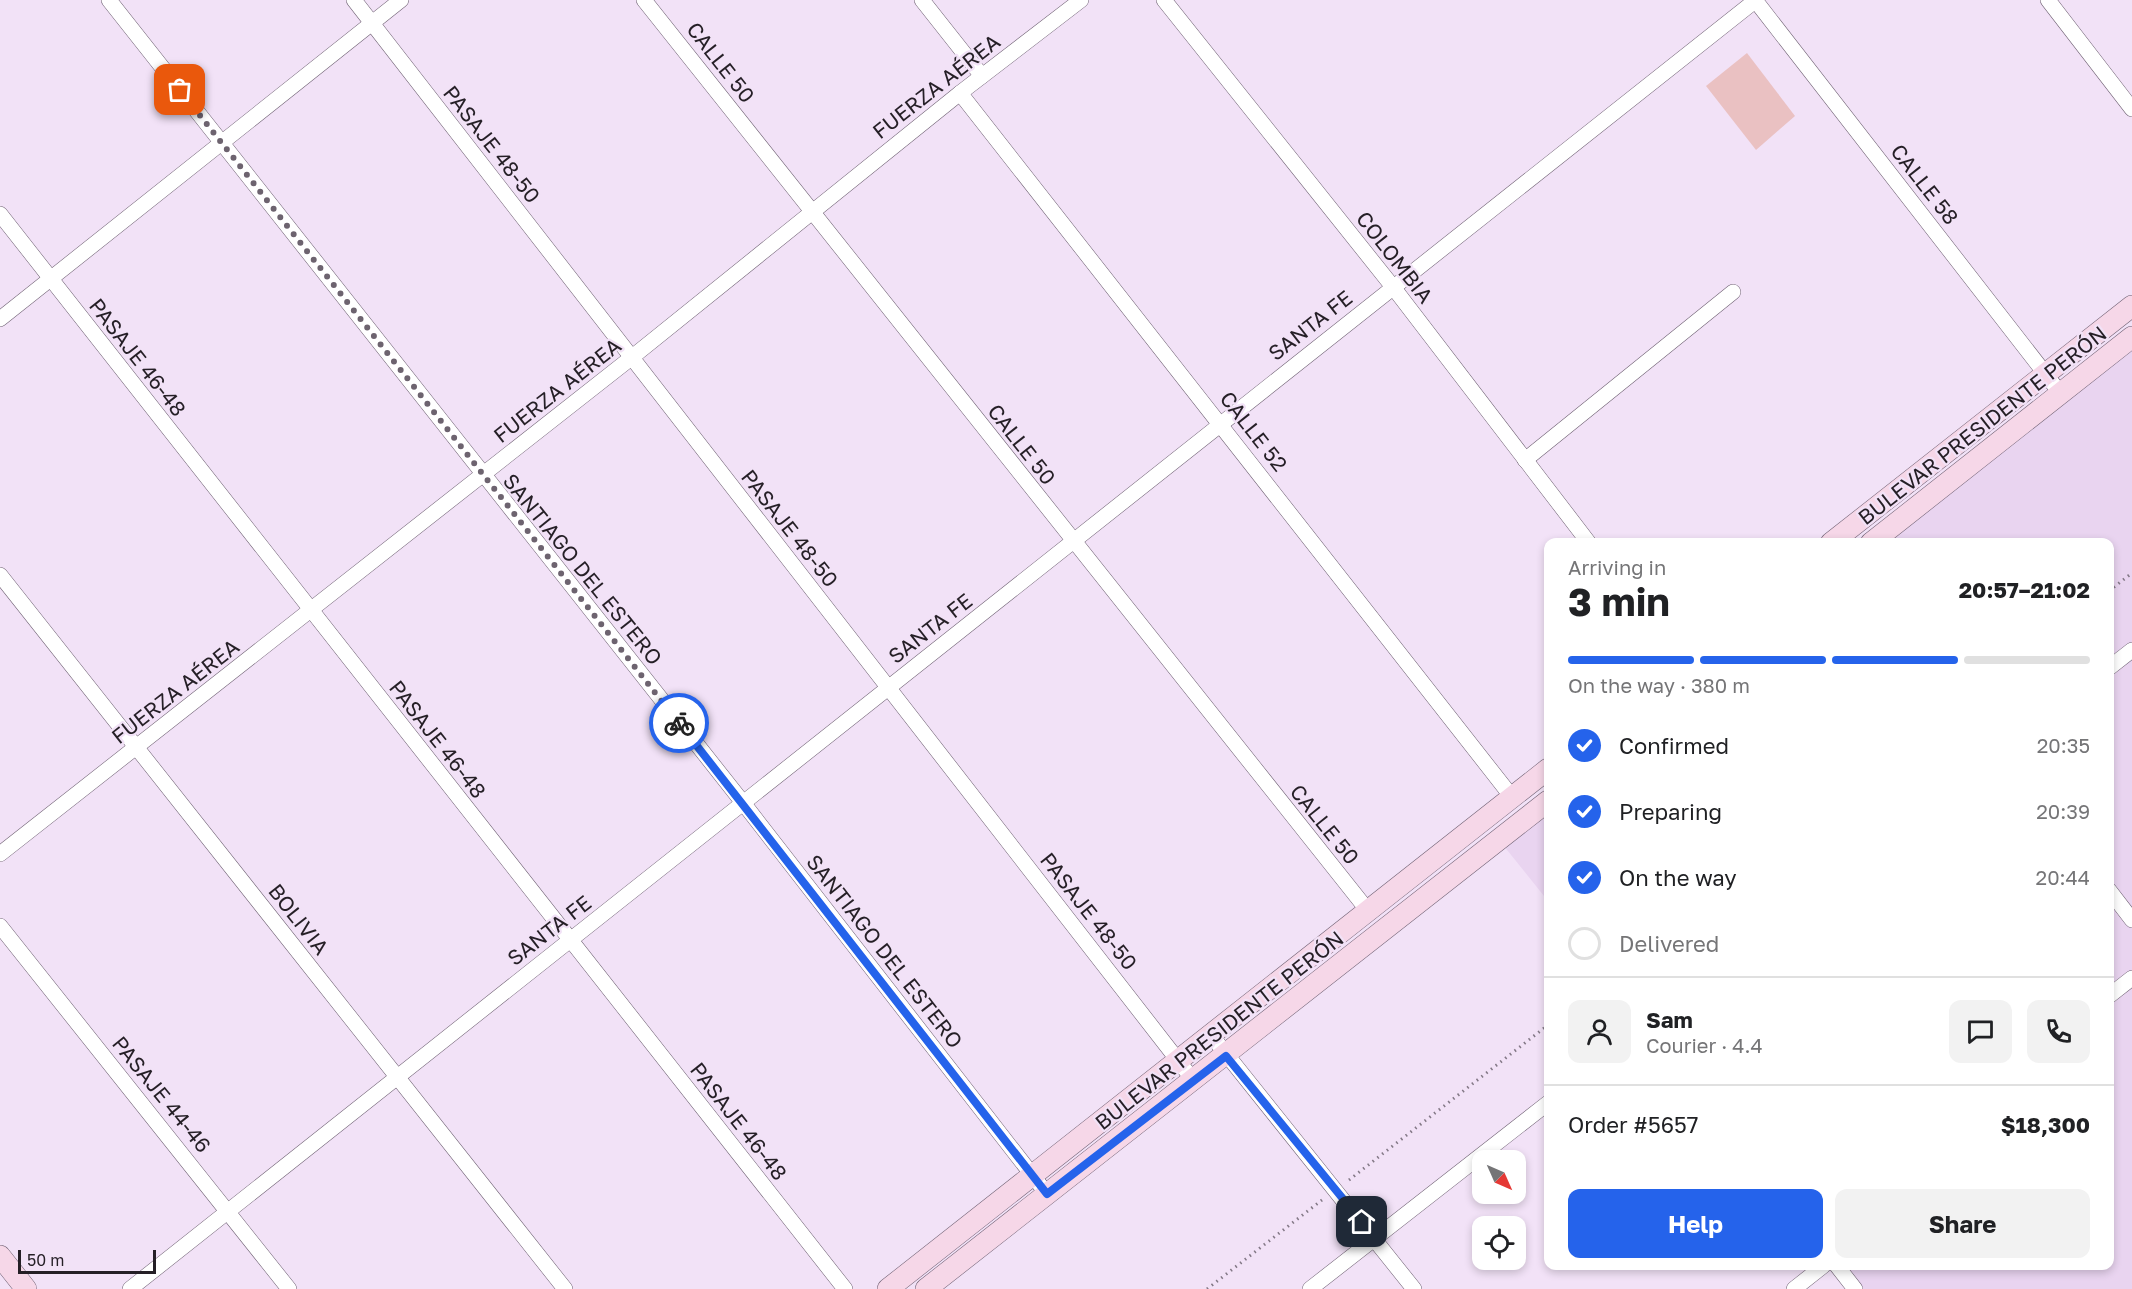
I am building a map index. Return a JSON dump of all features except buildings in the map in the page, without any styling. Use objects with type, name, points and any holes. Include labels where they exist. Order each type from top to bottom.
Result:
[{"type":"main road","name":"BULEVAR PRESIDENTE PERÓN","points":[[1837,538],[2132,306]]},
{"type":"main road","name":"BULEVAR PRESIDENTE PERÓN","points":[[1877,538],[2132,337]]},
{"type":"main road","name":"BULEVAR PRESIDENTE PERÓN","points":[[888,1289],[1544,772]]},
{"type":"main road","name":"BULEVAR PRESIDENTE PERÓN","points":[[926,1289],[1226,1056],[1544,804]]},
{"type":"main road","points":[[0,1256],[26,1289]]},
{"type":"street","name":"SANTIAGO DEL ESTERO","points":[[108,0],[482,476],[744,804],[1047,1194]]},
{"type":"street","name":"PASAJE 48-50","points":[[354,0],[1194,1081]]},
{"type":"street","points":[[0,319],[223,144],[401,0]]},
{"type":"street","name":"CALLE 50","points":[[644,0],[1369,912]]},
{"type":"street","points":[[922,0],[982,76]]},
{"type":"street","name":"FUERZA AÉREA","points":[[0,854],[482,476],[960,93],[1081,0]]},
{"type":"street","name":"COLOMBIA","points":[[1164,0],[1393,287],[1585,538]]},
{"type":"street","name":"SANTA FE","points":[[130,1289],[744,804],[1220,422],[1755,0]]},
{"type":"street","name":"CALLE 58","points":[[1755,0],[2061,394]]},
{"type":"street","points":[[2048,0],[2132,109]]},
{"type":"street","name":"CALLE 52","points":[[960,93],[1512,797]]},
{"type":"street","name":"PASAJE 46-48","points":[[0,214],[844,1289]]},
{"type":"street","points":[[1525,460],[1733,292]]},
{"type":"street","name":"BOLIVIA","points":[[0,574],[565,1289]]},
{"type":"street","points":[[2114,664],[2132,650]]},
{"type":"street","points":[[2114,897],[2132,920]]},
{"type":"street","name":"PASAJE 44-46","points":[[0,926],[290,1289]]},
{"type":"street","points":[[2114,992],[2132,978]]},
{"type":"street","points":[[1211,1035],[1414,1289]]},
{"type":"street","points":[[1310,1289],[1544,1106]]},
{"type":"street","points":[[1794,1289],[1818,1270]]},
{"type":"street","points":[[1840,1270],[1855,1289]]},
{"type":"path","points":[[2114,587],[2132,573]]},
{"type":"path","points":[[1207,1289],[1544,1028]]},
{"type":"shaded area","points":[[1747,53],[1795,116],[1756,150],[1706,86]]},
{"type":"shaded area","points":[[2132,342],[2132,1289],[1856,1289],[1841,1270],[2114,1270],[2114,538],[1882,538]]},
{"type":"shaded area","points":[[1544,805],[1544,896],[1499,840]]},
{"type":"way so far","points":[[180,90],[679,723]]},
{"type":"route","points":[[679,723],[1047,1194],[1226,1056],[1362,1222]]}]
